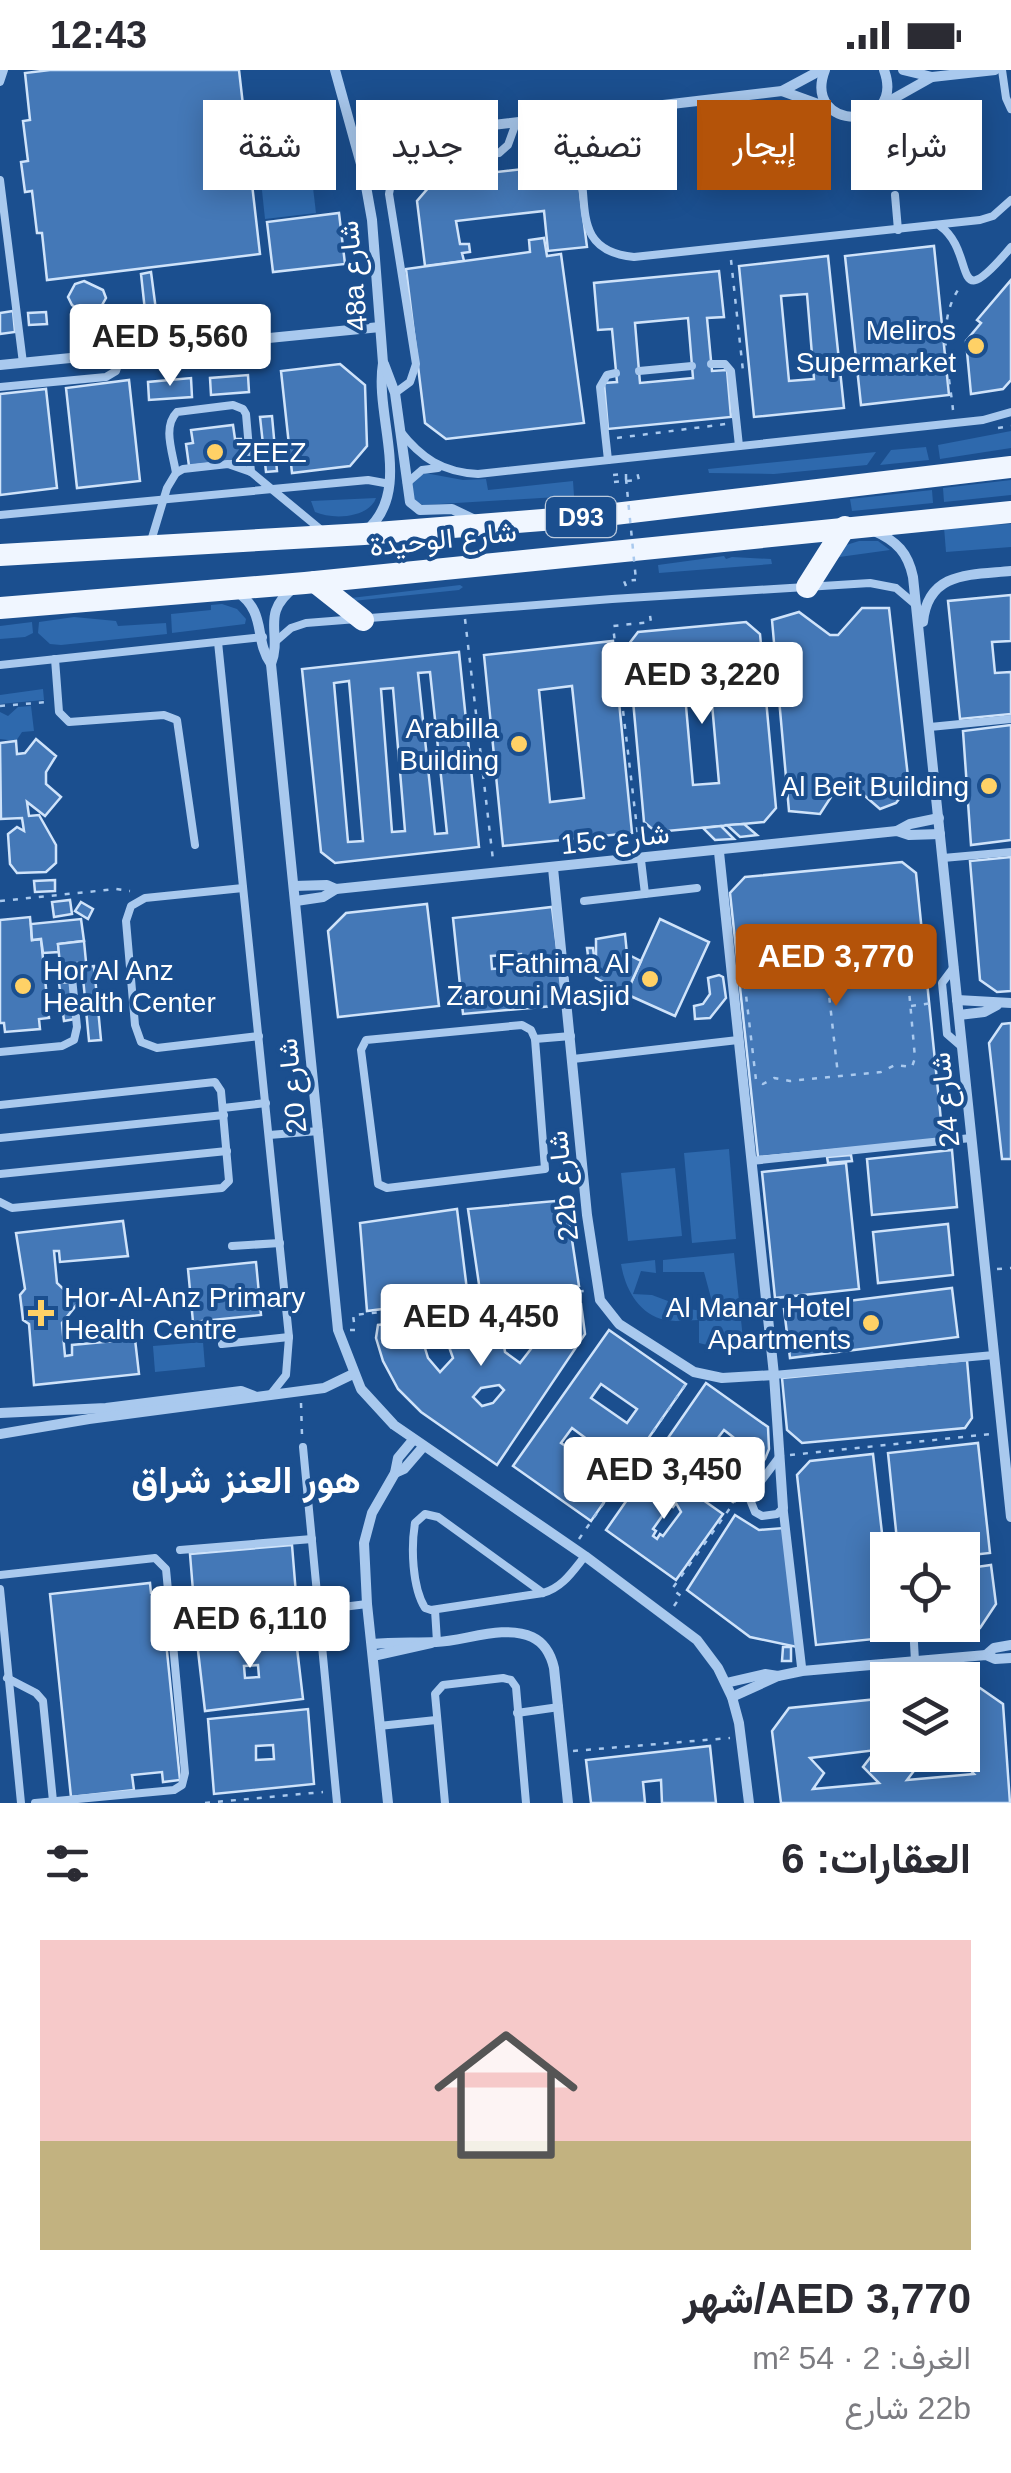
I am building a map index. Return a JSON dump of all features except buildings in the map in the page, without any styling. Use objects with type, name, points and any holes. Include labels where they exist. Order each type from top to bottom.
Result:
[{"type":"main road","name":"شارع الوحيدة","points":[[0,556],[606,515],[1011,467]]},
{"type":"main road","name":"شارع الوحيدة","points":[[2,608],[310,582],[1011,512]]},
{"type":"main road","points":[[808,587],[853,527]]},
{"type":"main road","points":[[0,571],[67,563],[88,550]]},
{"type":"main road","points":[[310,582],[363,620]]},
{"type":"street","name":"48a شارع","points":[[336,70],[356,141]]},
{"type":"street","points":[[677,103],[782,91],[823,70]]},
{"type":"street","points":[[823,70],[822,88],[827,100]]},
{"type":"street","points":[[882,100],[888,88],[884,70]]},
{"type":"street","points":[[904,70],[932,77],[998,70]]},
{"type":"street","points":[[891,100],[932,77]]},
{"type":"street","points":[[782,91],[808,100]]},
{"type":"street","points":[[831,108],[851,118]]},
{"type":"street","points":[[498,125],[516,123]]},
{"type":"street","name":"48a شارع","points":[[366,190],[372,220],[390,484]]},
{"type":"street","points":[[0,365],[380,326]]},
{"type":"street","name":"48a شارع","points":[[383,363],[396,393],[406,484]]},
{"type":"street","points":[[364,534],[380,516],[390,484]]},
{"type":"street","points":[[406,484],[410,502],[420,510],[462,512],[480,525]]},
{"type":"street","name":"شارع 24","points":[[853,527],[886,536],[905,553],[910,564],[994,1354],[1006,1432],[1011,1517]]},
{"type":"street","points":[[921,643],[925,608],[943,582],[1011,571]]},
{"type":"street","name":"شارع 20","points":[[310,582],[286,594],[279,603],[272,624],[272,664],[338,1330],[353,1374],[382,1414],[413,1440],[574,1548],[697,1640],[732,1698],[749,1803]]},
{"type":"street","name":"شارع 20","points":[[231,588],[252,605],[272,664]]},
{"type":"street","name":"15c شارع","points":[[898,831],[938,818]]},
{"type":"street","name":"15c شارع","points":[[294,886],[327,884],[336,888],[494,875],[898,831],[940,834]]},
{"type":"street","points":[[718,852],[802,1671]]},
{"type":"street","name":"22b شارع","points":[[554,868],[597,1290]]},
{"type":"street","name":"15c شارع","points":[[296,901],[324,896],[336,888]]},
{"type":"street","points":[[957,1000],[988,1000],[997,1005]]},
{"type":"street","points":[[959,1015],[1011,1003]]},
{"type":"street","points":[[597,1290],[618,1324],[694,1372],[722,1378],[774,1375]]},
{"type":"street","points":[[0,1434],[332,1386],[353,1374]]},
{"type":"street","points":[[0,1413],[106,1408],[241,1391],[254,1396]]},
{"type":"street","points":[[388,1803],[363,1558],[367,1528],[395,1473],[398,1458],[413,1440]]},
{"type":"street","points":[[395,1473],[404,1469],[423,1447]]},
{"type":"street","points":[[373,1656],[434,1642],[511,1632],[531,1636],[552,1658],[568,1803]]},
{"type":"street","points":[[372,1644],[434,1642]]},
{"type":"street","points":[[986,1655],[994,1648],[1011,1645]]},
{"type":"street","points":[[915,1662],[986,1655],[1011,1658]]},
{"type":"street","points":[[732,1698],[778,1676],[870,1666]]},
{"type":"street","points":[[726,1683],[764,1674],[778,1676]]},
{"type":"lane","points":[[0,82],[4,70]]},
{"type":"lane","points":[[998,70],[1011,109]]},
{"type":"lane","points":[[498,153],[508,145],[516,123]]},
{"type":"lane","points":[[0,180],[23,363]]},
{"type":"lane","points":[[391,190],[416,364],[410,382],[396,393]]},
{"type":"lane","points":[[582,190],[585,221],[592,236],[618,256],[634,257],[940,226],[993,216],[1011,200]]},
{"type":"lane","points":[[894,195],[898,230]]},
{"type":"lane","points":[[940,226],[959,246],[967,279],[983,280],[1011,248]]},
{"type":"lane","points":[[0,387],[106,377],[116,371],[122,353]]},
{"type":"lane","points":[[711,364],[730,368],[740,446]]},
{"type":"lane","points":[[639,371],[692,366]]},
{"type":"lane","points":[[608,460],[600,387],[607,376],[616,374]]},
{"type":"lane","points":[[176,473],[168,426],[172,415],[234,405],[246,414],[251,472]]},
{"type":"lane","points":[[406,484],[422,470],[442,468],[478,474],[969,422],[1011,412]]},
{"type":"lane","points":[[400,431],[418,452],[442,468]]},
{"type":"lane","points":[[150,547],[164,498],[176,473],[183,468],[228,464],[251,472],[327,535]]},
{"type":"lane","points":[[0,515],[368,480],[390,484]]},
{"type":"lane","points":[[274,644],[284,632],[298,625],[808,587],[883,584],[896,588],[916,605]]},
{"type":"lane","points":[[0,665],[263,637]]},
{"type":"lane","points":[[218,642],[289,1337],[286,1375],[271,1394]]},
{"type":"lane","points":[[54,659],[59,712],[69,722],[164,715],[178,720],[195,846]]},
{"type":"lane","points":[[930,728],[1011,719]]},
{"type":"lane","points":[[943,858],[1011,852]]},
{"type":"lane","points":[[641,860],[645,894]]},
{"type":"lane","points":[[244,888],[145,898],[131,906],[126,921],[135,1026],[141,1042],[157,1048],[260,1036]]},
{"type":"lane","points":[[584,901],[697,888]]},
{"type":"lane","points":[[954,967],[942,980],[947,1034],[962,1047]]},
{"type":"lane","points":[[0,1052],[62,1046],[74,1040],[77,1027],[71,968]]},
{"type":"lane","points":[[522,1025],[531,1030],[535,1039],[544,1168],[387,1188],[378,1184],[361,1050],[366,1040],[522,1025]]},
{"type":"lane","points":[[535,1039],[570,1036]]},
{"type":"lane","points":[[573,1059],[738,1040]]},
{"type":"lane","points":[[0,1104],[215,1082],[221,1087],[229,1181],[222,1188],[12,1208],[0,1202]]},
{"type":"lane","points":[[0,1138],[266,1103]]},
{"type":"lane","points":[[269,1135],[319,1130]]},
{"type":"lane","points":[[751,1161],[972,1138]]},
{"type":"lane","points":[[0,1174],[227,1151]]},
{"type":"lane","points":[[232,1246],[280,1243]]},
{"type":"lane","points":[[222,1344],[289,1337]]},
{"type":"lane","points":[[774,1375],[994,1354]]},
{"type":"lane","points":[[303,1447],[337,1803]]},
{"type":"lane","points":[[780,1456],[750,1497],[755,1512],[770,1517],[783,1508]]},
{"type":"lane","points":[[543,1593],[438,1516],[425,1514],[415,1523],[413,1553],[422,1604],[434,1610],[543,1593],[562,1585],[585,1556]]},
{"type":"lane","points":[[180,1550],[312,1539]]},
{"type":"lane","points":[[0,1575],[155,1558],[164,1564],[185,1779],[178,1788],[163,1791],[35,1803]]},
{"type":"lane","points":[[0,1589],[21,1803]]},
{"type":"lane","points":[[318,1610],[367,1604]]},
{"type":"lane","points":[[434,1610],[434,1642]]},
{"type":"lane","points":[[913,1642],[915,1662]]},
{"type":"lane","points":[[7,1678],[43,1701],[52,1801]]},
{"type":"lane","points":[[444,1803],[435,1694],[443,1686],[503,1678],[514,1683],[526,1803]]},
{"type":"lane","points":[[517,1713],[560,1707]]},
{"type":"lane","points":[[380,1726],[436,1720]]},
{"type":"lane","points":[[162,1777],[163,1791]]},
{"type":"path","points":[[730,248],[744,383]]},
{"type":"path","points":[[967,279],[948,305],[945,328],[954,418],[968,416],[969,422]]},
{"type":"path","points":[[619,459],[616,436],[737,423]]},
{"type":"path","points":[[998,428],[1011,426]]},
{"type":"path","points":[[638,468],[639,480],[614,482],[613,475],[626,474],[626,479],[636,580],[624,580],[625,586],[643,586]]},
{"type":"path","points":[[641,860],[613,626],[651,622],[649,602]]},
{"type":"path","points":[[464,613],[494,875]]},
{"type":"path","points":[[0,706],[58,701]]},
{"type":"path","points":[[0,901],[116,889],[145,898]]},
{"type":"path","points":[[898,948],[906,956],[915,1058],[912,1067],[895,1065],[882,1072],[790,1081],[774,1078],[763,1084],[754,1076],[746,969],[825,957],[886,954],[898,948]]},
{"type":"path","points":[[825,957],[838,1076]]},
{"type":"path","points":[[910,1006],[937,1003]]},
{"type":"path","points":[[338,1330],[355,1330],[354,1315],[597,1290]]},
{"type":"path","points":[[574,1548],[694,1372]]},
{"type":"path","points":[[301,1391],[303,1447]]},
{"type":"path","points":[[780,1456],[1006,1432]]},
{"type":"path","points":[[667,1615],[681,1596],[672,1589],[738,1498],[752,1490]]},
{"type":"path","points":[[564,1752],[741,1737]]},
{"type":"path","points":[[205,1803],[336,1790]]},
{"type":"shaded area","points":[[262,190],[313,190],[316,213],[265,219]]},
{"type":"shaded area","points":[[1011,431],[1011,448],[940,459],[938,445]]},
{"type":"shaded area","points":[[926,447],[929,460],[880,465],[891,450]]},
{"type":"shaded area","points":[[876,452],[867,465],[774,474],[709,473],[708,469]]},
{"type":"shaded area","points":[[425,473],[463,480],[486,479],[488,490],[573,481],[574,496],[423,505],[413,500],[410,487],[413,479]]},
{"type":"shaded area","points":[[1011,480],[1011,495],[944,502],[943,488]]},
{"type":"shaded area","points":[[932,490],[933,503],[852,511],[850,499]]},
{"type":"shaded area","points":[[376,498],[366,510],[340,516],[315,512],[311,501]]},
{"type":"shaded area","points":[[1011,524],[1011,547],[946,552],[944,527]]},
{"type":"shaded area","points":[[878,541],[890,550],[832,558],[843,546]]},
{"type":"shaded area","points":[[724,556],[771,559],[772,564],[659,573],[658,565]]},
{"type":"shaded area","points":[[463,587],[459,590],[353,601],[351,598]]},
{"type":"shaded area","points":[[211,605],[237,609],[246,619],[245,624],[172,633],[171,614],[211,610]]},
{"type":"shaded area","points":[[74,617],[116,621],[118,626],[166,623],[167,634],[61,645],[50,644],[38,633],[39,622]]},
{"type":"shaded area","points":[[32,622],[33,633],[0,639],[0,626]]},
{"type":"shaded area","points":[[43,689],[44,700],[0,704],[0,695]]},
{"type":"shaded area","points":[[31,706],[34,731],[22,732],[16,741],[0,739],[0,712],[8,716],[18,707]]},
{"type":"shaded area","points":[[729,1149],[736,1239],[692,1243],[684,1153]]},
{"type":"shaded area","points":[[675,1168],[682,1236],[628,1241],[621,1173]]},
{"type":"shaded area","points":[[734,1253],[743,1339],[737,1346],[699,1343],[699,1320],[665,1320],[647,1312],[630,1291],[621,1264],[655,1260],[656,1273],[641,1271],[633,1294],[652,1295],[689,1309],[715,1313],[704,1272],[663,1272],[663,1260]]},
{"type":"shaded area","points":[[203,1342],[205,1367],[155,1372],[153,1346]]},
{"type":"place","name":"Meliros Supermarket","points":[[976,346]]},
{"type":"place","name":"ZEEZ","points":[[215,452]]},
{"type":"place","name":"Arabilla Building","points":[[519,744]]},
{"type":"place","name":"Al Beit Building","points":[[989,786]]},
{"type":"place","name":"Fathima Al Zarouni Masjid","points":[[650,979]]},
{"type":"place","name":"Hor Al Anz Health Center","points":[[23,986]]},
{"type":"place","name":"Hor-Al-Anz Primary Health Centre","points":[[41,1313]]},
{"type":"place","name":"Al Manar Hotel Apartments","points":[[871,1323]]},
{"type":"district","name":"هور العنز شراق","points":[[246,1480]]}]
